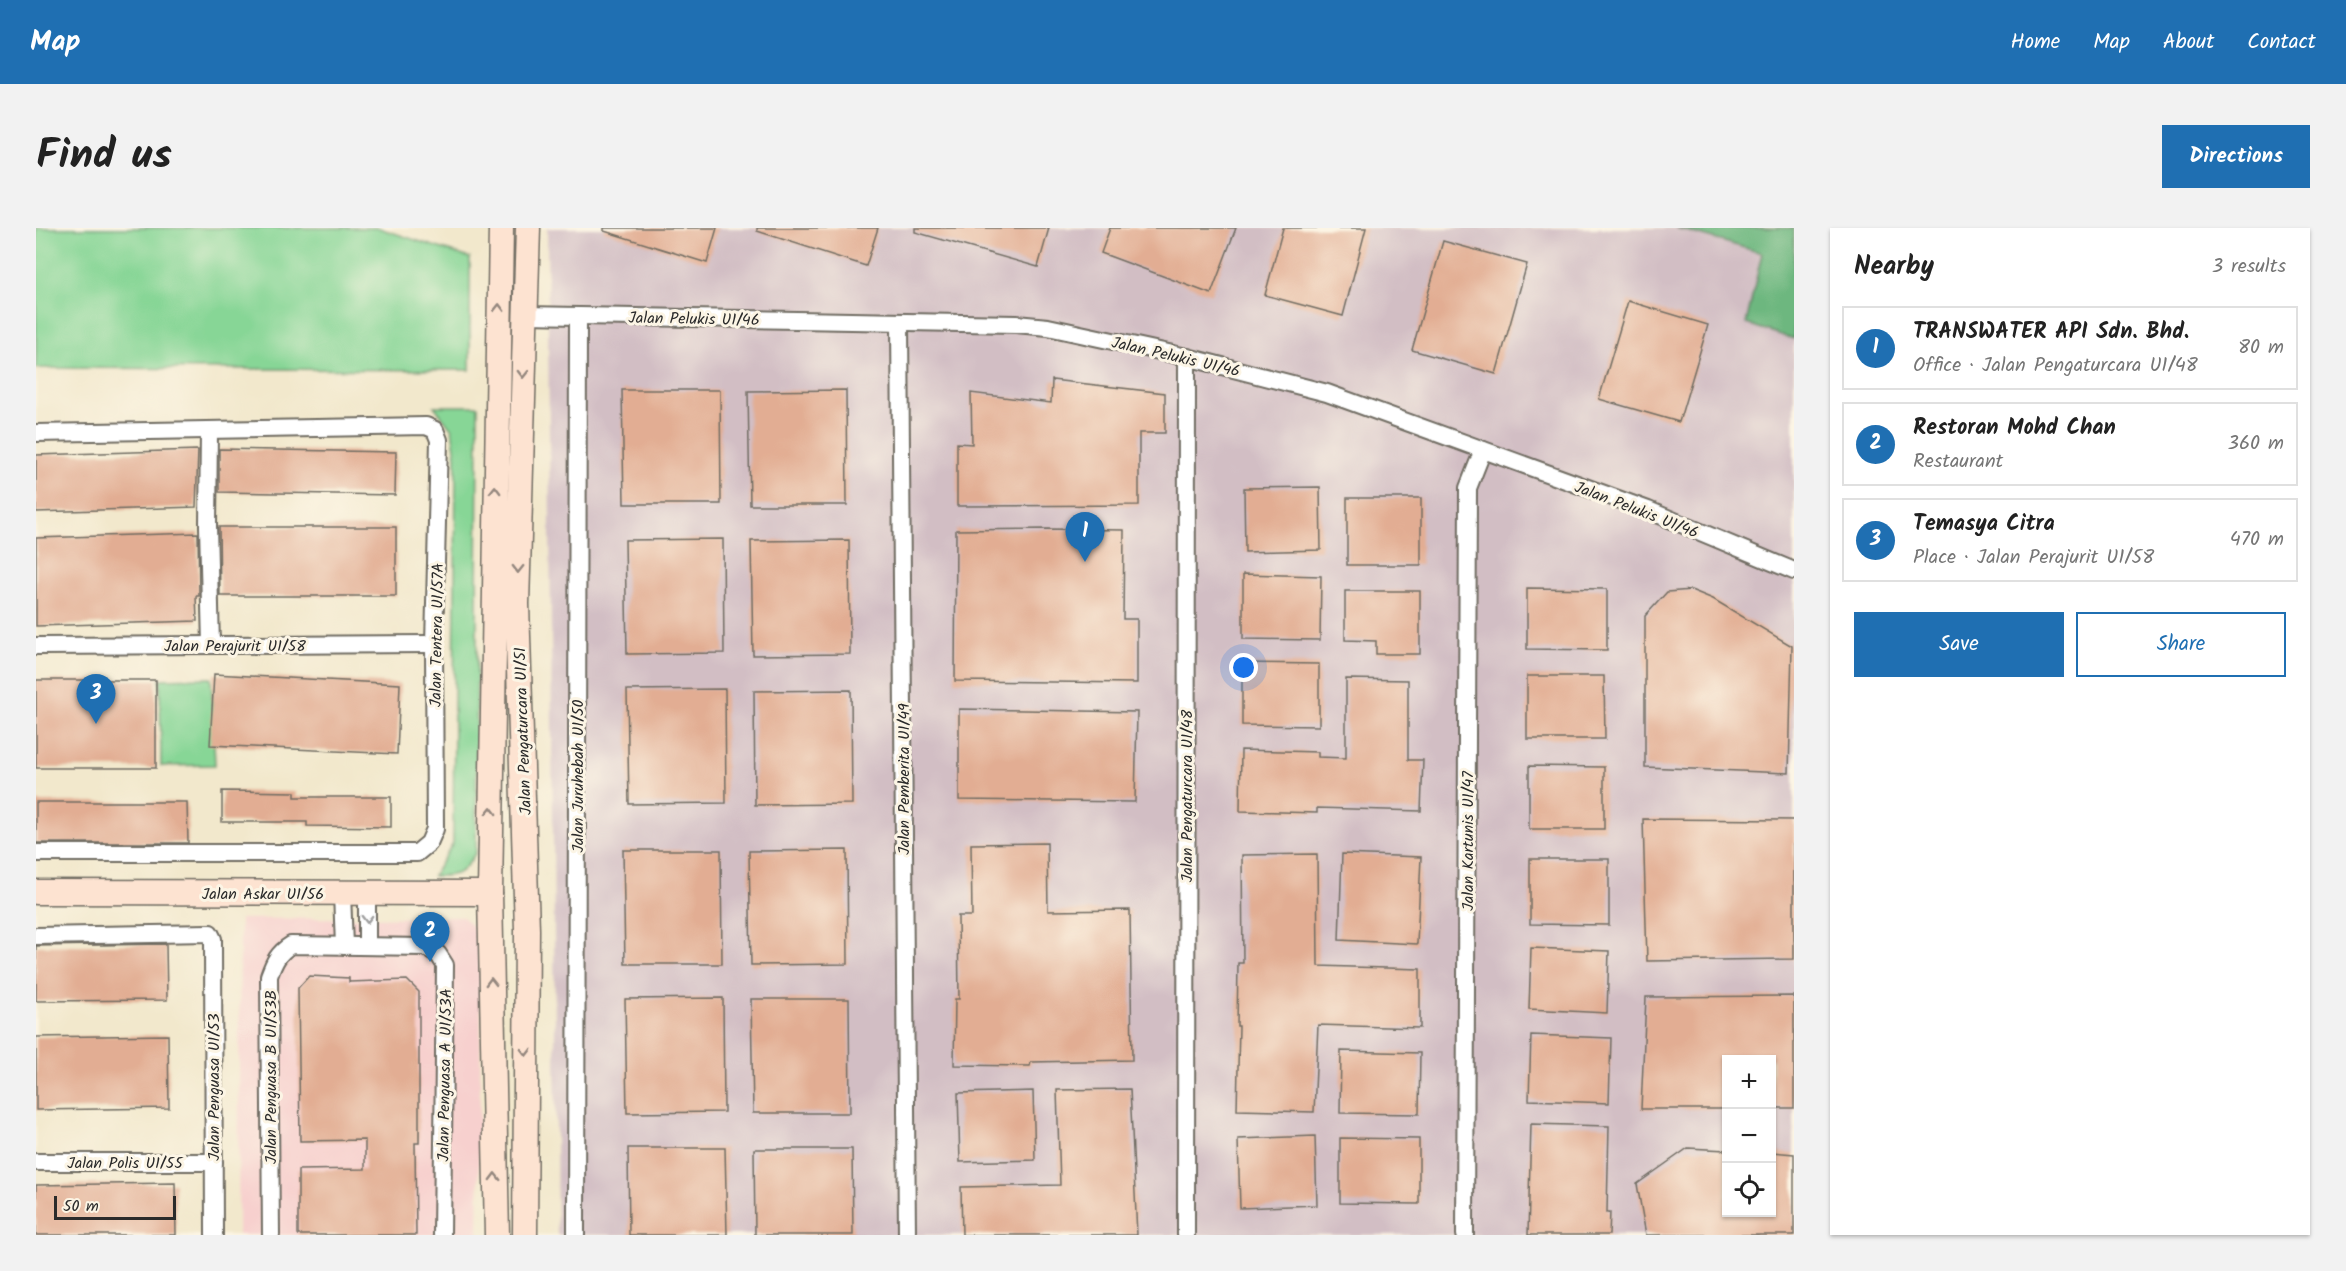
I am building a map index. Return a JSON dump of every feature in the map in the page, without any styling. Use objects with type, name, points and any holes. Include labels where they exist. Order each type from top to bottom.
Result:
[{"type":"main road","name":"Jalan Pengaturcara U1/51","points":[[497,1235],[490,922],[478,893],[490,869],[501,228]]},
{"type":"main road","name":"Jalan Pengaturcara U1/51","points":[[525,1235],[527,930],[517,604],[528,228]]},
{"type":"main road","points":[[525,836],[510,868],[478,893],[514,914],[527,930]]},
{"type":"main road","name":"Jalan Askar U1/56","points":[[36,892],[478,893]]},
{"type":"street","name":"Jalan Pelukis U1/46","points":[[525,315],[1016,324],[1048,327],[1187,357],[1327,393],[1648,510],[1794,571]]},
{"type":"street","name":"Jalan Juruhebah U1/50","points":[[576,1235],[578,316]]},
{"type":"street","name":"Jalan Pemberita U1/49","points":[[900,322],[907,1235]]},
{"type":"street","name":"Jalan Pengaturcara U1/48","points":[[1186,1235],[1187,357]]},
{"type":"street","name":"Jalan Tentera U1/57A","points":[[36,433],[426,426],[435,430],[439,440],[434,644],[435,829],[429,843],[417,853],[36,853]]},
{"type":"street","points":[[209,431],[211,645]]},
{"type":"street","name":"Jalan Kartunis U1/47","points":[[1465,1235],[1468,488],[1483,450]]},
{"type":"street","name":"Jalan Perajurit U1/58","points":[[36,646],[434,644]]},
{"type":"street","points":[[342,893],[344,946]]},
{"type":"street","points":[[367,893],[367,946]]},
{"type":"street","name":"Jalan Penguasa U1/53","points":[[36,936],[207,937],[214,1235]]},
{"type":"street","name":"Jalan Penguasa B U1/53B","points":[[271,1235],[269,976],[276,959],[291,945],[344,946]]},
{"type":"street","name":"Jalan Penguasa A U1/53A","points":[[344,946],[425,947],[438,954],[445,965],[442,1235]]},
{"type":"street","name":"Jalan Polis U1/55","points":[[36,1162],[214,1162]]},
{"type":"shaded area","points":[[547,228],[1794,228],[1794,1235],[557,1235]]},
{"type":"shaded area","points":[[463,917],[482,937],[478,1235],[238,1235],[240,919]]},
{"type":"green space","points":[[36,228],[379,228],[470,258],[470,370],[36,368]]},
{"type":"green space","points":[[1676,228],[1794,228],[1794,339],[1746,324],[1762,253]]},
{"type":"green space","points":[[434,406],[478,406],[476,852],[459,873],[433,876],[453,843],[456,456],[452,429]]},
{"type":"green space","points":[[211,678],[215,765],[161,766],[160,679]]},
{"type":"building","points":[[604,228],[717,228],[707,263],[604,231]]},
{"type":"building","points":[[757,228],[878,228],[866,266],[757,231]]},
{"type":"building","points":[[915,228],[1049,228],[1038,267],[915,232]]},
{"type":"building","points":[[1110,228],[1236,228],[1211,294],[1101,253]]},
{"type":"building","points":[[1283,228],[1366,228],[1343,316],[1265,295]]},
{"type":"building","points":[[1443,241],[1527,264],[1496,374],[1412,350]]},
{"type":"building","points":[[1628,301],[1708,325],[1679,422],[1599,399]]},
{"type":"building","points":[[1052,380],[1165,393],[1165,433],[1139,433],[1139,505],[957,506],[957,443],[972,444],[971,393],[1051,403]]},
{"type":"building","points":[[622,390],[720,390],[721,504],[624,504]]},
{"type":"building","points":[[846,390],[847,505],[750,505],[748,391]]},
{"type":"building","points":[[219,449],[396,452],[395,495],[219,492]]},
{"type":"building","points":[[198,450],[196,507],[36,512],[36,455]]},
{"type":"building","points":[[1320,487],[1321,550],[1245,552],[1244,488]]},
{"type":"building","points":[[1347,498],[1421,498],[1421,565],[1347,565]]},
{"type":"building","points":[[219,527],[396,527],[396,596],[220,596]]},
{"type":"building","points":[[956,530],[1124,530],[1123,619],[1137,619],[1137,683],[955,681]]},
{"type":"building","points":[[198,533],[197,621],[36,626],[36,538]]},
{"type":"building","points":[[723,539],[724,653],[627,654],[625,540]]},
{"type":"building","points":[[849,540],[850,654],[753,655],[751,541]]},
{"type":"building","points":[[1243,574],[1321,576],[1320,640],[1243,639]]},
{"type":"building","points":[[1527,588],[1607,589],[1607,650],[1527,649]]},
{"type":"building","points":[[1691,590],[1713,599],[1792,646],[1789,773],[1645,767],[1645,616],[1667,592]]},
{"type":"building","points":[[1345,591],[1420,591],[1420,654],[1376,654],[1376,641],[1345,640]]},
{"type":"building","points":[[1242,663],[1319,664],[1319,726],[1242,725]]},
{"type":"building","points":[[214,674],[400,684],[397,754],[210,745]]},
{"type":"building","points":[[1527,676],[1604,676],[1605,739],[1527,739]]},
{"type":"building","points":[[1346,679],[1408,680],[1408,760],[1423,760],[1421,811],[1317,808],[1317,813],[1240,811],[1241,750],[1318,752],[1318,757],[1346,758]]},
{"type":"building","points":[[36,680],[156,680],[156,768],[36,768]]},
{"type":"building","points":[[725,689],[726,803],[629,804],[627,690]]},
{"type":"building","points":[[851,690],[852,804],[755,805],[754,691]]},
{"type":"building","points":[[959,709],[1137,712],[1135,802],[959,800]]},
{"type":"building","points":[[1529,766],[1604,767],[1604,829],[1529,829]]},
{"type":"building","points":[[222,791],[295,792],[295,797],[391,797],[391,827],[307,826],[307,822],[222,822]]},
{"type":"building","points":[[36,802],[187,802],[188,843],[36,843]]},
{"type":"building","points":[[1643,819],[1794,820],[1794,959],[1647,961]]},
{"type":"building","points":[[1047,843],[1048,911],[1130,910],[1132,1060],[1031,1062],[1030,1066],[954,1065],[955,999],[959,999],[958,916],[972,916],[971,844]]},
{"type":"building","points":[[623,850],[721,850],[722,964],[625,964]]},
{"type":"building","points":[[847,850],[848,964],[751,965],[749,851]]},
{"type":"building","points":[[1317,854],[1318,966],[1420,969],[1420,1028],[1318,1025],[1314,1112],[1237,1110],[1238,963],[1243,963],[1242,855]]},
{"type":"building","points":[[1342,854],[1421,857],[1417,944],[1339,940]]},
{"type":"building","points":[[1530,859],[1609,859],[1609,925],[1530,924]]},
{"type":"building","points":[[166,944],[167,1000],[36,1001],[36,946]]},
{"type":"building","points":[[1531,948],[1609,951],[1607,1013],[1529,1009]]},
{"type":"building","points":[[309,976],[349,978],[349,982],[407,980],[419,992],[419,1143],[415,1143],[416,1235],[298,1235],[298,1170],[365,1169],[365,1140],[300,1141],[298,988]]},
{"type":"building","points":[[1794,996],[1794,1108],[1776,1108],[1776,1055],[1722,1055],[1722,1109],[1641,1109],[1646,997]]},
{"type":"building","points":[[723,998],[724,1112],[627,1113],[625,999]]},
{"type":"building","points":[[751,999],[849,999],[850,1113],[753,1113]]},
{"type":"building","points":[[168,1035],[169,1108],[36,1110],[36,1037]]},
{"type":"building","points":[[1531,1035],[1611,1038],[1609,1103],[1529,1100]]},
{"type":"building","points":[[1341,1051],[1420,1053],[1419,1114],[1340,1113]]},
{"type":"building","points":[[1130,1089],[1137,1235],[962,1235],[961,1187],[1060,1185],[1057,1090]]},
{"type":"building","points":[[1033,1091],[1035,1160],[960,1162],[958,1093]]},
{"type":"building","points":[[1531,1124],[1609,1126],[1607,1212],[1610,1212],[1609,1235],[1528,1235]]},
{"type":"building","points":[[1315,1136],[1317,1205],[1240,1208],[1238,1139]]},
{"type":"building","points":[[1340,1138],[1419,1139],[1419,1204],[1340,1203]]},
{"type":"building","points":[[628,1148],[725,1148],[727,1235],[629,1235]]},
{"type":"building","points":[[1688,1148],[1722,1150],[1722,1217],[1776,1217],[1776,1152],[1794,1154],[1794,1235],[1646,1235],[1637,1184]]},
{"type":"building","points":[[754,1149],[852,1149],[853,1235],[755,1235]]},
{"type":"building","points":[[175,1183],[176,1235],[36,1235],[36,1185]]},
{"type":"place","name":"TRANSWATER API Sdn. Bhd.","points":[[1085,562]]},
{"type":"place","name":"Temasya Citra","points":[[96,724]]},
{"type":"place","name":"Restoran Mohd Chan","points":[[430,962]]}]
